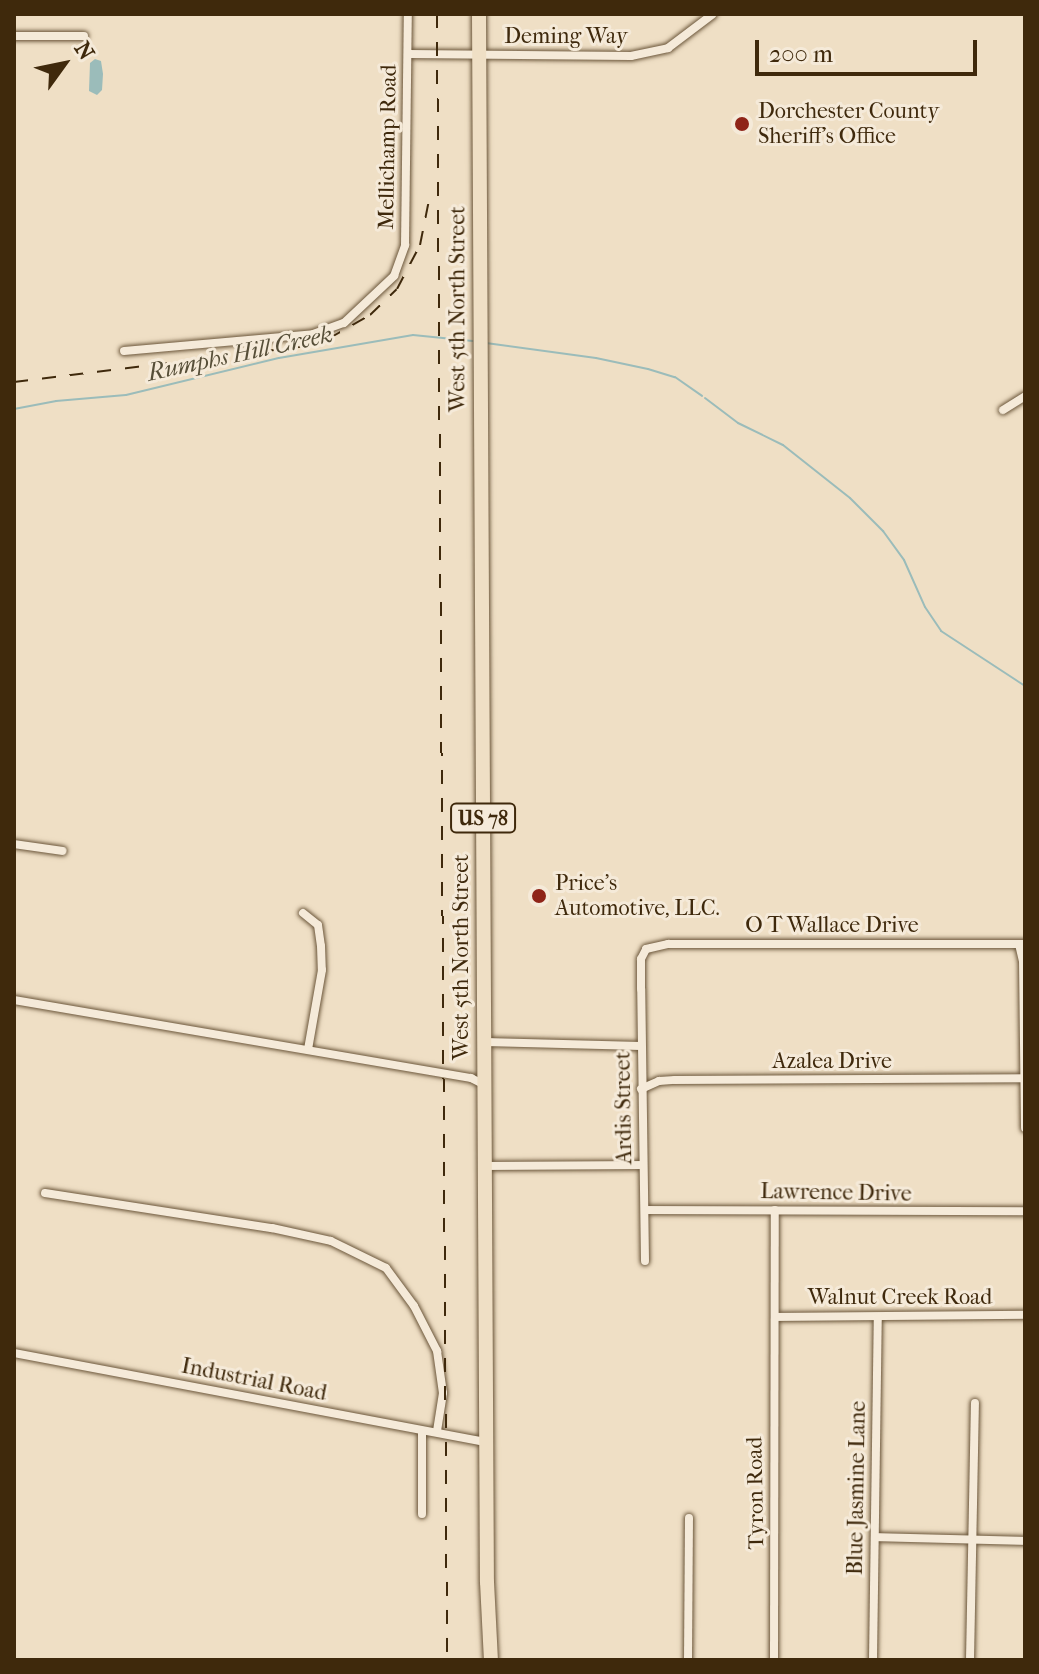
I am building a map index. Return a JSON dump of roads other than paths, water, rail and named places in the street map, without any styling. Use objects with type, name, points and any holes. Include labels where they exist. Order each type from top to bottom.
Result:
[{"type":"main road","name":"West 5th North Street","points":[[479,14],[487,1442],[491,1660]]},
{"type":"street","name":"Mellichamp Road","points":[[124,351],[313,334],[344,323],[394,276],[405,245],[408,14]]},
{"type":"street","name":"Deming Way","points":[[408,54],[648,54],[683,39],[713,14]]},
{"type":"street","points":[[14,36],[84,36]]},
{"type":"street","points":[[1003,410],[1025,396]]},
{"type":"street","points":[[14,844],[63,851]]},
{"type":"street","points":[[303,913],[318,925],[322,970],[308,1049]]},
{"type":"street","name":"O T Wallace Drive","points":[[643,954],[650,946],[668,944],[1022,944]]},
{"type":"street","points":[[1022,944],[1025,1128]]},
{"type":"street","name":"Ardis Street","points":[[643,954],[641,1089],[645,1261]]},
{"type":"street","points":[[14,1000],[471,1078],[485,1085]]},
{"type":"street","points":[[485,1042],[641,1046]]},
{"type":"street","name":"Azalea Drive","points":[[641,1089],[675,1080],[1024,1078]]},
{"type":"street","points":[[486,1166],[643,1165]]},
{"type":"street","points":[[45,1193],[287,1231],[331,1241],[386,1268],[414,1306],[437,1351],[443,1393],[437,1431]]},
{"type":"street","points":[[1025,1202],[1025,1211]]},
{"type":"street","name":"Lawrence Drive","points":[[646,1210],[1025,1211]]},
{"type":"street","name":"Tyron Road","points":[[774,1660],[777,1500],[773,1443],[775,1210]]},
{"type":"street","name":"Walnut Creek Road","points":[[775,1321],[1025,1315]]},
{"type":"street","name":"Blue Jasmine Lane","points":[[873,1660],[878,1317]]},
{"type":"street","name":"Industrial Road","points":[[14,1353],[487,1442]]},
{"type":"street","points":[[970,1660],[975,1403]]},
{"type":"street","points":[[422,1431],[422,1514]]},
{"type":"street","points":[[688,1660],[689,1518]]},
{"type":"street","points":[[875,1537],[1025,1541]]},
{"type":"water","points":[[95,59],[101,61],[103,74],[102,90],[97,95],[89,91],[90,63]]},
{"type":"waterway","name":"Rumphs Hill Creek","points":[[14,409],[56,401],[126,395],[279,358],[413,335],[473,341]]},
{"type":"waterway","name":"Rumphs Hill Creek","points":[[486,343],[596,358],[648,369],[675,377],[702,396]]},
{"type":"waterway","name":"Rumphs Hill Creek","points":[[705,398],[738,423],[783,445],[850,498],[883,531],[904,560],[925,607],[941,631],[1025,686]]},
{"type":"railway","points":[[437,14],[447,1660]]},
{"type":"railway","points":[[14,382],[309,346],[328,339],[370,315],[397,289],[420,245],[429,200]]},
{"type":"place","name":"Dorchester County Sheriff's Office","points":[[742,124]]},
{"type":"place","name":"Price's Automotive, LLC.","points":[[539,896]]}]
